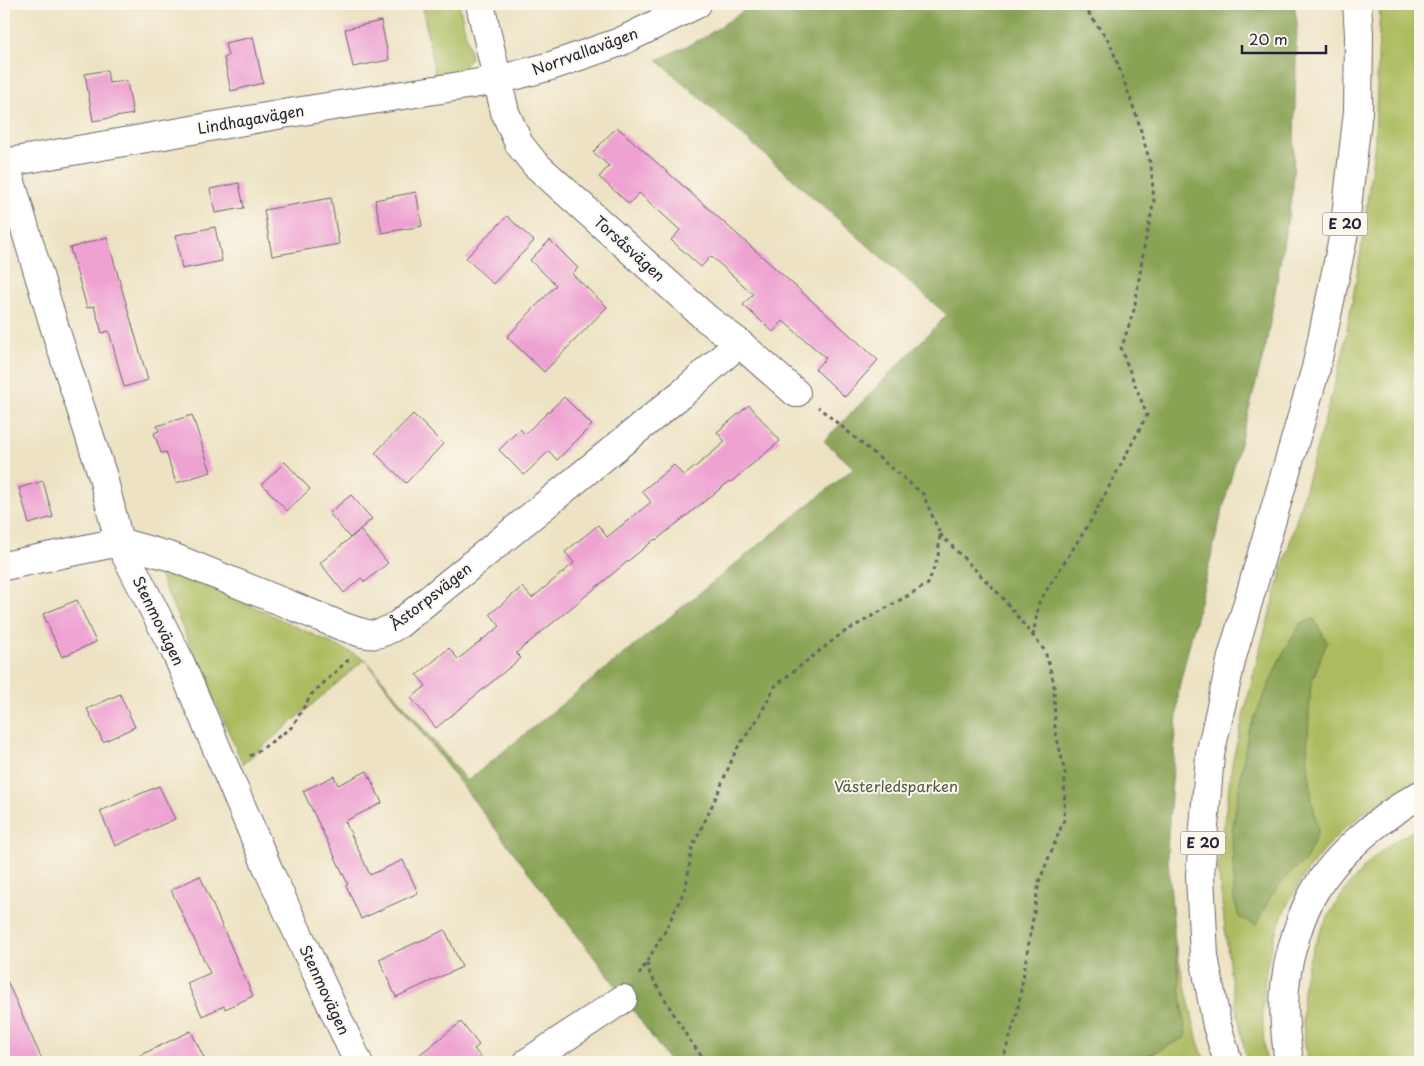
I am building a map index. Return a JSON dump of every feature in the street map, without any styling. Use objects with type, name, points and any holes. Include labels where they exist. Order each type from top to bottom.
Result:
[{"type":"main road","name":"Torsåsvägen","points":[[480,4],[505,112],[519,144],[535,164],[706,318],[739,343],[796,393]]},
{"type":"main road","name":"Norrvallavägen","points":[[498,80],[551,66],[620,42],[697,4]]},
{"type":"main road","name":"E 20","points":[[1228,1062],[1217,1026],[1204,956],[1200,875],[1210,755],[1234,648],[1316,368],[1344,233],[1358,111],[1358,4]]},
{"type":"main road","name":"Lindhagavägen","points":[[5,162],[283,114],[498,80]]},
{"type":"main road","name":"Stenmovägen","points":[[5,162],[56,332],[103,477],[119,542],[176,655],[269,871],[358,1062]]},
{"type":"main road","name":"Åstorpsvägen","points":[[4,566],[119,542],[172,557],[344,627],[371,636],[384,633],[399,624],[685,392],[739,343]]},
{"type":"main road","points":[[1289,1062],[1284,1022],[1286,979],[1295,937],[1314,892],[1340,858],[1369,830],[1404,804],[1420,795]]},
{"type":"main road","points":[[528,1062],[623,999]]},
{"type":"path","points":[[1033,636],[1039,602],[1092,519],[1147,415],[1121,349],[1134,310],[1154,201],[1151,166],[1137,117],[1110,43],[1082,4]]},
{"type":"path","points":[[796,393],[816,406],[923,494],[940,534],[1002,597],[1045,651],[1054,683],[1055,729],[1066,772],[1064,820],[1039,882],[1017,1014],[1002,1062]]},
{"type":"path","points":[[623,999],[665,931],[686,887],[692,848],[736,750],[760,717],[775,686],[841,634],[928,584],[938,557],[940,534]]},
{"type":"path","points":[[225,769],[263,748],[292,727],[312,695],[347,661],[359,657],[371,636]]},
{"type":"path","points":[[647,962],[650,974],[688,1038],[706,1062]]},
{"type":"green space","points":[[422,4],[459,4],[471,57],[458,75],[435,75]]},
{"type":"green space","name":"Västerledsparken","points":[[754,4],[1294,4],[1297,22],[1293,187],[1266,345],[1224,504],[1179,687],[1167,848],[1175,943],[1186,1037],[1135,1062],[670,1062],[613,982],[365,659],[467,781],[854,468],[824,441],[947,315],[657,60],[703,38]]},
{"type":"green space","points":[[1380,4],[1420,4],[1420,781],[1386,799],[1355,820],[1327,846],[1304,876],[1285,910],[1268,959],[1263,1004],[1266,1062],[1247,1062],[1231,980],[1218,868],[1232,763],[1259,652],[1342,358],[1361,252],[1375,140]]},
{"type":"green space","points":[[152,559],[365,659],[243,764]]},
{"type":"green space","points":[[1314,619],[1327,642],[1311,683],[1307,752],[1312,800],[1318,831],[1306,860],[1290,873],[1271,896],[1256,925],[1239,917],[1234,900],[1232,831],[1248,733],[1280,659],[1301,623]]},
{"type":"green space","points":[[1420,828],[1420,1062],[1307,1062],[1302,1012],[1303,992],[1308,963],[1315,943],[1336,904],[1362,869],[1393,842]]},
{"type":"green space","points":[[1175,943],[1198,1041],[1205,1062],[1135,1062],[1186,1037]]},
{"type":"building","points":[[381,21],[389,60],[353,67],[345,29]]},
{"type":"building","points":[[253,37],[263,83],[231,91],[224,58],[228,56],[225,43]]},
{"type":"building","points":[[107,70],[109,83],[127,81],[133,114],[93,121],[85,74]]},
{"type":"building","points":[[617,127],[878,360],[845,397],[815,369],[826,358],[783,321],[773,332],[743,305],[753,294],[711,256],[701,267],[671,240],[680,230],[639,193],[629,204],[599,177],[609,166],[593,152]]},
{"type":"building","points":[[239,183],[244,208],[215,213],[210,189]]},
{"type":"building","points":[[416,192],[422,226],[382,233],[375,200]]},
{"type":"building","points":[[331,198],[339,244],[272,256],[264,210]]},
{"type":"building","points":[[507,216],[534,241],[493,284],[466,258]]},
{"type":"building","points":[[215,227],[222,261],[182,269],[176,235]]},
{"type":"building","points":[[107,237],[148,380],[124,387],[109,331],[102,333],[94,306],[87,308],[70,248]]},
{"type":"building","points":[[550,240],[578,268],[572,274],[607,307],[544,372],[507,337],[556,285],[530,260]]},
{"type":"building","points":[[564,397],[592,425],[557,460],[549,451],[524,475],[499,450],[520,429],[525,434]]},
{"type":"building","points":[[749,405],[780,441],[731,482],[655,539],[516,653],[521,658],[436,728],[411,698],[426,686],[417,675],[449,648],[458,659],[500,626],[490,614],[522,587],[532,598],[574,563],[565,552],[598,525],[607,537],[651,502],[642,491],[674,465],[684,476],[725,442],[717,432]]},
{"type":"building","points":[[413,414],[443,444],[406,483],[375,453]]},
{"type":"building","points":[[192,415],[211,472],[176,483],[166,452],[161,453],[154,433],[159,431],[157,426]]},
{"type":"building","points":[[285,462],[310,489],[287,511],[262,484]]},
{"type":"building","points":[[43,481],[53,517],[29,524],[19,488]]},
{"type":"building","points":[[351,495],[372,519],[350,538],[329,513]]},
{"type":"building","points":[[360,530],[388,563],[365,582],[361,578],[344,593],[320,563]]},
{"type":"building","points":[[77,600],[96,642],[62,657],[43,614]]},
{"type":"building","points":[[120,694],[135,727],[103,742],[87,709]]},
{"type":"building","points":[[367,771],[382,803],[345,821],[370,875],[403,860],[418,893],[361,919],[346,885],[348,884],[303,791],[334,776],[338,785]]},
{"type":"building","points":[[159,786],[175,819],[115,846],[100,811]]},
{"type":"building","points":[[200,876],[253,996],[225,1009],[224,1006],[202,1016],[187,983],[210,973],[171,890]]},
{"type":"building","points":[[445,930],[462,967],[396,997],[379,959]]},
{"type":"building","points":[[4,974],[43,1062],[4,1062]]},
{"type":"building","points":[[461,1022],[479,1045],[474,1049],[485,1062],[410,1062]]},
{"type":"building","points":[[191,1031],[206,1062],[126,1062]]}]
